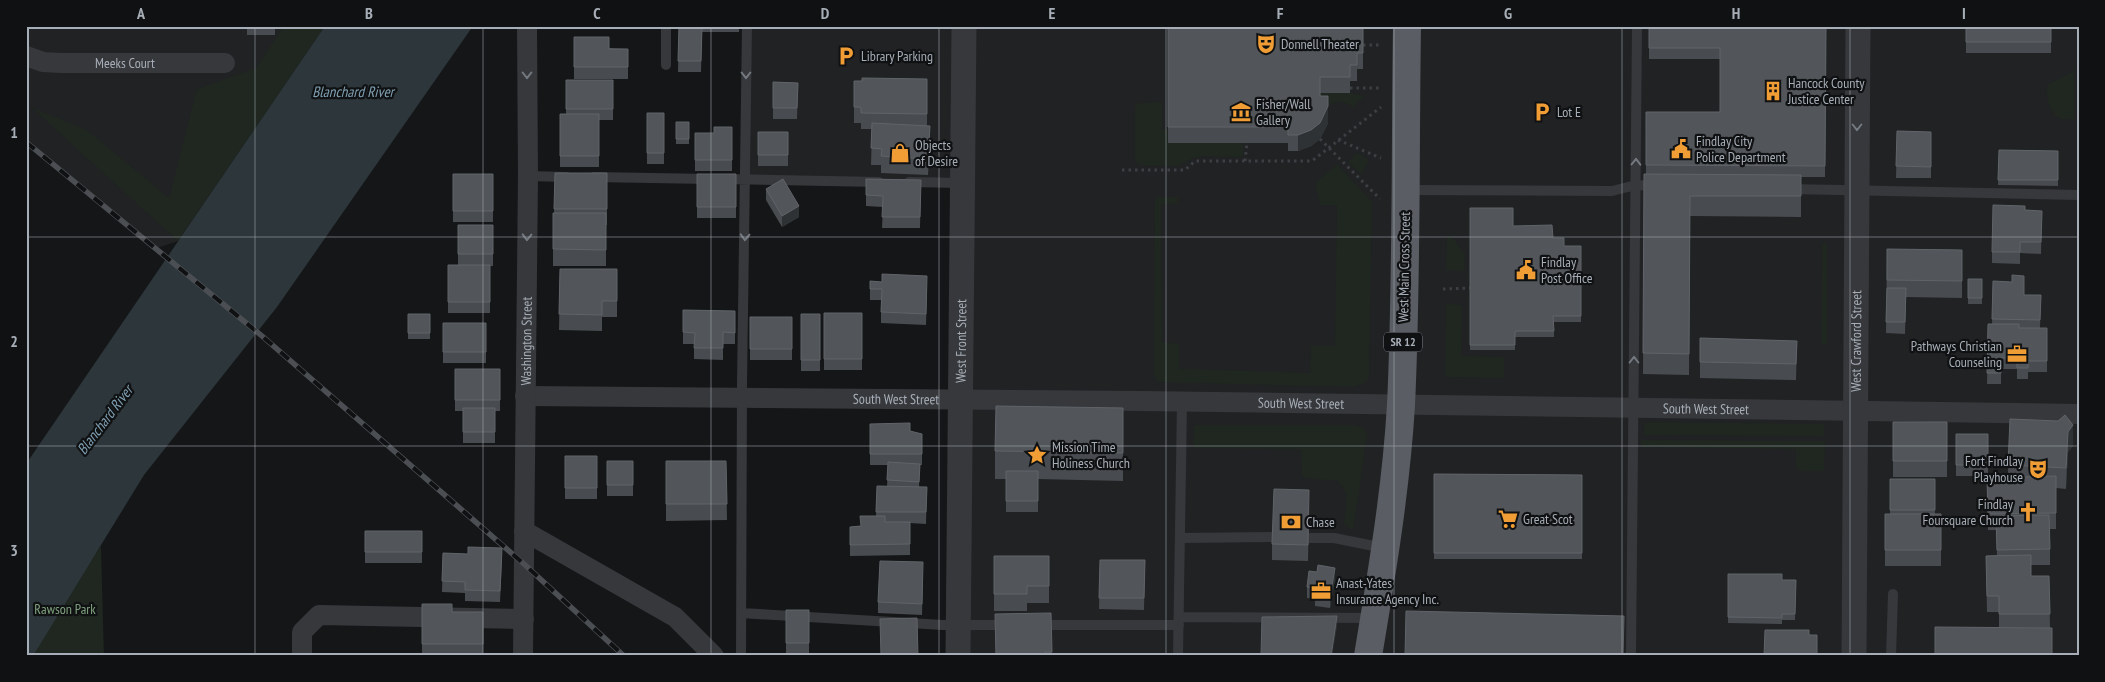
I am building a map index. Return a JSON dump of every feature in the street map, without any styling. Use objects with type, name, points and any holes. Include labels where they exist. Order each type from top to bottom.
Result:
[{"type":"highway","name":"West Main Cross Street","points":[[1368,656],[1385,549],[1401,405],[1392,194],[1406,26]]},
{"type":"street","name":"Washington Street","points":[[523,656],[528,176],[527,26]]},
{"type":"street","name":"West Front Street","points":[[958,656],[964,26]]},
{"type":"street","name":"West Crawford Street","points":[[1854,656],[1858,26]]},
{"type":"street","name":"Meeks Court","points":[[26,56],[43,62],[60,63],[225,63]]},
{"type":"street","name":"South West Street","points":[[525,396],[1182,402],[2079,414]]},
{"type":"street","points":[[524,531],[675,617],[714,656]]},
{"type":"street","points":[[302,656],[302,632],[319,615],[524,619]]},
{"type":"lane","points":[[666,26],[666,66]]},
{"type":"lane","points":[[741,656],[747,26]]},
{"type":"lane","points":[[1631,656],[1637,26]]},
{"type":"lane","points":[[528,176],[962,183]]},
{"type":"lane","points":[[1392,194],[1612,191],[1636,185],[1665,186]]},
{"type":"lane","points":[[1784,189],[2079,195]]},
{"type":"lane","points":[[1178,656],[1182,402]]},
{"type":"lane","points":[[1180,538],[1272,537]]},
{"type":"lane","points":[[1308,538],[1334,538],[1385,549]]},
{"type":"lane","points":[[1891,656],[1893,594]]},
{"type":"lane","points":[[741,613],[958,625],[1374,618]]},
{"type":"path","points":[[1363,45],[1381,45]]},
{"type":"path","points":[[1350,88],[1381,88]]},
{"type":"path","points":[[1122,170],[1185,170],[1195,161],[1312,161],[1381,107]]},
{"type":"path","points":[[1320,139],[1329,148],[1392,194]]},
{"type":"path","points":[[1338,140],[1380,158]]},
{"type":"path","points":[[1245,161],[1247,144]]},
{"type":"path","points":[[1443,289],[1470,288]]},
{"type":"shaded area","points":[[26,26],[325,26],[178,241],[157,248],[26,140]]},
{"type":"shaded area","points":[[748,26],[2079,26],[2079,656],[957,656],[962,184],[746,180]]},
{"type":"green space","points":[[284,26],[325,26],[178,241],[31,107],[87,130],[169,198],[197,89],[256,68]]},
{"type":"green space","points":[[2074,71],[2074,119],[2061,119],[2051,109],[2047,85]]},
{"type":"green space","points":[[1320,93],[1350,93],[1364,96],[1353,107],[1337,102],[1330,105],[1324,112],[1320,112]]},
{"type":"green space","points":[[1162,102],[1162,129],[1168,129],[1168,143],[1244,143],[1243,157],[1203,156],[1193,158],[1178,166],[1138,165],[1135,160],[1135,107],[1139,103]]},
{"type":"green space","points":[[1357,152],[1369,160],[1362,175],[1348,162]]},
{"type":"green space","points":[[1337,164],[1372,202],[1369,378],[1365,383],[1352,387],[1157,382],[1154,376],[1155,201],[1157,197],[1177,197],[1179,200],[1177,203],[1161,205],[1162,342],[1179,344],[1179,369],[1310,373],[1311,346],[1335,346],[1337,205],[1320,205],[1315,183]]},
{"type":"green space","points":[[1447,235],[1452,237],[1465,254],[1464,271],[1446,270]]},
{"type":"green space","points":[[1822,243],[1827,243],[1827,344],[1821,344]]},
{"type":"green space","points":[[1446,304],[1462,305],[1461,356],[1504,357],[1504,378],[1445,377]]},
{"type":"green space","points":[[1649,422],[1824,424],[1825,436],[1643,435],[1644,425]]},
{"type":"green space","points":[[1194,425],[1355,425],[1364,428],[1367,435],[1353,531],[1344,523],[1347,501],[1342,486],[1338,481],[1302,476],[1301,449],[1193,448]]},
{"type":"green space","points":[[1641,440],[1825,441],[1824,471],[1801,471],[1796,467],[1796,449],[1641,447]]},
{"type":"green space","name":"Rawson Park","points":[[101,546],[104,656],[26,656]]},
{"type":"water","name":"Blanchard River","points":[[325,26],[473,26],[277,307],[144,475],[33,656],[26,656],[26,464]]},
{"type":"building","points":[[679,26],[702,26],[701,61],[678,61]]},
{"type":"building","points":[[1168,26],[1363,26],[1363,53],[1357,53],[1357,65],[1350,65],[1350,77],[1320,77],[1320,96],[1328,96],[1328,106],[1320,123],[1311,130],[1298,135],[1288,135],[1288,127],[1168,127]]},
{"type":"building","name":"Hancock County Justice Center","points":[[1649,26],[1826,26],[1825,166],[1646,165],[1646,112],[1720,112],[1720,48],[1649,48]]},
{"type":"building","points":[[1966,26],[2051,26],[2051,42],[1966,42]]},
{"type":"building","points":[[574,37],[609,37],[609,49],[628,49],[628,67],[574,67]]},
{"type":"building","points":[[862,78],[927,79],[927,114],[861,113],[861,107],[854,107],[854,81],[862,81]]},
{"type":"building","points":[[566,80],[613,80],[613,109],[566,109]]},
{"type":"building","points":[[773,82],[798,83],[797,108],[773,108]]},
{"type":"building","points":[[647,113],[664,113],[664,153],[647,153]]},
{"type":"building","points":[[560,114],[599,114],[599,156],[560,156]]},
{"type":"building","points":[[676,122],[689,122],[689,139],[676,139]]},
{"type":"building","points":[[872,123],[930,126],[928,159],[881,156],[882,149],[871,148]]},
{"type":"building","points":[[714,127],[732,127],[732,160],[695,160],[695,133],[714,133]]},
{"type":"building","points":[[1897,131],[1931,132],[1931,167],[1896,166]]},
{"type":"building","points":[[758,132],[788,132],[788,155],[758,155]]},
{"type":"building","points":[[1999,150],[2058,151],[2058,180],[1998,180]]},
{"type":"building","points":[[555,173],[607,173],[607,209],[554,209]]},
{"type":"building","points":[[453,174],[493,174],[493,211],[453,211]]},
{"type":"building","points":[[697,174],[736,174],[736,207],[697,207]]},
{"type":"building","points":[[1644,174],[1801,175],[1801,196],[1690,196],[1689,354],[1643,353]]},
{"type":"building","points":[[783,179],[799,206],[782,216],[766,189]]},
{"type":"building","points":[[866,179],[921,180],[920,217],[882,217],[883,196],[866,195]]},
{"type":"building","points":[[1993,205],[2025,206],[2025,210],[2042,211],[2041,242],[2020,242],[2020,252],[1992,252]]},
{"type":"building","name":"Findlay Post Office","points":[[1470,208],[1513,208],[1513,226],[1552,225],[1553,238],[1564,238],[1564,246],[1581,246],[1581,316],[1553,316],[1554,331],[1515,331],[1515,345],[1470,345]]},
{"type":"building","points":[[553,213],[606,213],[606,250],[553,249]]},
{"type":"building","points":[[458,225],[493,225],[493,254],[458,254]]},
{"type":"building","points":[[1887,249],[1962,250],[1962,281],[1887,280]]},
{"type":"building","points":[[448,265],[490,265],[490,302],[448,302]]},
{"type":"building","points":[[560,269],[617,269],[617,301],[602,301],[602,315],[559,314]]},
{"type":"building","points":[[882,274],[927,276],[926,314],[881,312],[882,289],[870,289],[870,281],[882,282]]},
{"type":"building","points":[[2012,275],[2024,276],[2024,295],[2041,295],[2040,320],[1992,319],[1993,281],[2012,282]]},
{"type":"building","points":[[1968,279],[1982,279],[1982,298],[1968,298]]},
{"type":"building","points":[[1887,288],[1906,288],[1905,322],[1886,322]]},
{"type":"building","points":[[683,310],[735,311],[735,333],[723,332],[723,348],[694,348],[695,333],[683,332]]},
{"type":"building","points":[[824,313],[862,313],[862,359],[824,359]]},
{"type":"building","points":[[408,314],[430,314],[430,333],[408,333]]},
{"type":"building","points":[[801,314],[820,314],[820,360],[801,360]]},
{"type":"building","points":[[750,317],[792,317],[792,349],[750,349]]},
{"type":"building","points":[[443,323],[486,323],[486,352],[443,352]]},
{"type":"building","name":"Pathways Christian Counseling","points":[[1988,324],[2019,324],[2019,328],[2047,328],[2047,361],[2028,361],[2028,368],[2017,368],[2017,358],[2001,358],[2001,373],[1987,373]]},
{"type":"building","points":[[1700,338],[1797,341],[1796,364],[1700,362]]},
{"type":"building","points":[[455,369],[500,369],[500,400],[455,400]]},
{"type":"building","points":[[996,406],[1123,408],[1123,453],[995,451]]},
{"type":"building","points":[[463,408],[495,408],[495,432],[463,432]]},
{"type":"building","points":[[2065,415],[2073,425],[2068,432],[2066,468],[2008,465],[2010,419],[2058,421]]},
{"type":"building","points":[[1893,422],[1947,422],[1947,461],[1893,461]]},
{"type":"building","points":[[910,423],[910,431],[922,434],[922,454],[870,454],[870,424]]},
{"type":"building","points":[[1956,434],[1988,434],[1988,465],[1956,465]]},
{"type":"building","points":[[565,456],[597,456],[597,488],[565,488]]},
{"type":"building","points":[[607,461],[633,461],[633,485],[607,485]]},
{"type":"building","points":[[666,461],[726,461],[727,504],[666,504]]},
{"type":"building","points":[[888,462],[920,464],[919,482],[887,480]]},
{"type":"building","points":[[1006,471],[1038,471],[1038,501],[1006,501]]},
{"type":"building","name":"Great Scot","points":[[1434,474],[1582,475],[1582,553],[1434,553]]},
{"type":"building","points":[[2056,476],[2056,513],[1988,514],[1987,478]]},
{"type":"building","points":[[1890,479],[1935,479],[1935,510],[1890,510]]},
{"type":"building","points":[[877,486],[927,487],[926,512],[876,512]]},
{"type":"building","name":"Chase","points":[[1274,489],[1309,490],[1308,545],[1272,544]]},
{"type":"building","points":[[1885,514],[1941,514],[1941,550],[1885,550]]},
{"type":"building","points":[[2049,515],[2050,549],[1997,550],[1996,516]]},
{"type":"building","points":[[860,516],[885,516],[885,522],[910,522],[910,544],[850,545],[850,527],[861,526]]},
{"type":"building","points":[[365,531],[422,531],[422,552],[365,552]]},
{"type":"building","points":[[468,547],[502,548],[500,591],[465,590],[465,582],[442,581],[443,553],[468,554]]},
{"type":"building","points":[[2031,555],[2031,576],[2049,576],[2050,614],[1999,614],[1999,596],[1987,596],[1986,556]]},
{"type":"building","points":[[994,556],[1049,556],[1049,586],[1027,586],[1027,594],[994,594]]},
{"type":"building","points":[[1100,560],[1145,560],[1144,598],[1099,598]]},
{"type":"building","points":[[880,561],[923,562],[922,604],[878,602]]},
{"type":"building","points":[[1318,565],[1335,568],[1330,597],[1315,595],[1316,588],[1307,587],[1309,571],[1317,572]]},
{"type":"building","points":[[1728,574],[1782,574],[1782,580],[1796,580],[1795,614],[1782,614],[1782,618],[1728,617]]},
{"type":"building","points":[[422,604],[452,604],[452,612],[483,612],[483,644],[422,644]]},
{"type":"building","points":[[786,610],[809,610],[809,643],[786,643]]},
{"type":"building","points":[[1406,611],[1624,616],[1623,656],[1405,656]]},
{"type":"building","points":[[1051,613],[1052,652],[1045,652],[1045,656],[996,656],[995,614]]},
{"type":"building","points":[[1337,616],[1331,656],[1261,656],[1262,617]]},
{"type":"building","points":[[917,618],[918,656],[881,656],[880,619]]},
{"type":"building","points":[[1935,627],[2052,628],[2052,656],[1935,656]]},
{"type":"building","points":[[1765,630],[1809,630],[1809,635],[1817,635],[1817,656],[1764,656]]},
{"type":"building","points":[[453,654],[491,655],[453,656]]},
{"type":"railway","points":[[26,142],[262,336],[524,564],[624,656]]},
{"type":"place","name":"Donnell Theater","points":[[1266,44]]},
{"type":"place","name":"Library Parking","points":[[846,56]]},
{"type":"place","name":"Hancock County Justice Center","points":[[1773,91]]},
{"type":"place","name":"Fisher/Wall Gallery","points":[[1241,112]]},
{"type":"place","name":"Lot E","points":[[1542,112]]},
{"type":"place","name":"Findlay City Police Department","points":[[1681,149]]},
{"type":"place","name":"Objects of Desire","points":[[900,153]]},
{"type":"place","name":"Findlay Post Office","points":[[1526,270]]},
{"type":"place","name":"Pathways Christian Counseling","points":[[2017,354]]},
{"type":"place","name":"Mission Time Holiness Church","points":[[1037,455]]},
{"type":"place","name":"Fort Findlay Playhouse","points":[[2038,469]]},
{"type":"place","name":"Findlay Foursquare Church","points":[[2028,512]]},
{"type":"place","name":"Great Scot","points":[[1508,519]]},
{"type":"place","name":"Chase","points":[[1291,522]]},
{"type":"place","name":"Anast-Yates Insurance Agency Inc.","points":[[1321,591]]}]
